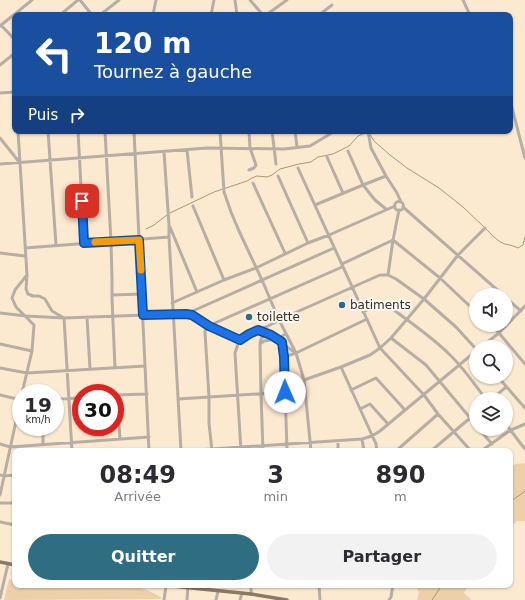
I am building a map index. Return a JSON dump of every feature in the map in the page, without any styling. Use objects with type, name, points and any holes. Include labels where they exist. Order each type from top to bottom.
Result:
[{"type":"main road","points":[[0,562],[12,565]]},
{"type":"main road","points":[[196,588],[251,594],[262,598],[287,600]]},
{"type":"street","points":[[17,12],[32,0]]},
{"type":"street","points":[[64,12],[79,0],[89,12]]},
{"type":"street","points":[[104,12],[119,0]]},
{"type":"street","points":[[153,12],[156,0]]},
{"type":"street","points":[[212,12],[214,0]]},
{"type":"street","points":[[235,0],[237,12]]},
{"type":"street","points":[[250,0],[260,12]]},
{"type":"street","points":[[266,12],[287,0]]},
{"type":"street","points":[[463,0],[469,12]]},
{"type":"street","points":[[323,12],[332,4]]},
{"type":"street","points":[[12,16],[0,25],[12,37]]},
{"type":"street","points":[[0,65],[12,55]]},
{"type":"street","points":[[0,93],[12,92]]},
{"type":"street","points":[[513,112],[525,158]]},
{"type":"street","points":[[18,134],[27,275],[26,289],[28,294],[45,299],[52,311],[64,318]]},
{"type":"street","points":[[48,134],[56,246]]},
{"type":"street","points":[[78,134],[84,243]]},
{"type":"street","points":[[105,134],[111,242],[112,316],[115,368]]},
{"type":"street","points":[[134,134],[149,448]]},
{"type":"street","points":[[220,134],[224,192],[238,231],[296,353],[304,380],[311,448]]},
{"type":"street","points":[[249,134],[250,148],[256,165],[254,168],[249,170]]},
{"type":"street","points":[[272,134],[276,164]]},
{"type":"street","points":[[295,134],[297,147]]},
{"type":"street","points":[[0,164],[207,148],[274,149],[310,146],[331,134]]},
{"type":"street","points":[[369,134],[371,148],[404,205],[403,207],[495,288]]},
{"type":"street","points":[[0,138],[20,163]]},
{"type":"street","points":[[187,150],[192,197]]},
{"type":"street","points":[[348,151],[363,185],[375,200],[386,210]]},
{"type":"street","points":[[164,152],[170,225],[169,238],[172,303],[181,448]]},
{"type":"street","points":[[327,157],[343,193]]},
{"type":"street","points":[[298,168],[380,348],[424,395],[438,414],[468,448]]},
{"type":"street","points":[[278,176],[308,243]]},
{"type":"street","points":[[315,205],[386,176]]},
{"type":"street","points":[[253,183],[284,253]]},
{"type":"street","points":[[172,303],[224,280],[256,268],[284,253],[395,206],[397,202],[401,202]]},
{"type":"street","points":[[193,206],[224,280]]},
{"type":"street","points":[[395,206],[399,210]]},
{"type":"street","points":[[388,275],[399,210],[403,207]]},
{"type":"street","points":[[170,225],[197,292]]},
{"type":"street","points":[[304,380],[370,355],[380,348],[391,338],[424,299],[458,255],[485,228]]},
{"type":"street","points":[[25,248],[169,238]]},
{"type":"street","points":[[212,448],[209,423],[206,327],[270,300],[393,240]]},
{"type":"street","points":[[393,240],[440,278],[469,305]]},
{"type":"street","points":[[186,314],[334,248]]},
{"type":"street","points":[[0,253],[25,256]]},
{"type":"street","points":[[24,384],[32,351],[34,325],[16,307],[12,298],[15,290],[27,275]]},
{"type":"street","points":[[240,448],[236,353],[238,344],[240,340],[249,334],[279,320],[380,275],[388,275],[424,299],[456,327],[469,342]]},
{"type":"street","points":[[112,295],[142,294]]},
{"type":"street","points":[[363,312],[381,303],[386,303],[438,344],[459,364],[481,392]]},
{"type":"street","points":[[513,304],[521,311]]},
{"type":"street","points":[[490,340],[499,333],[525,306]]},
{"type":"street","points":[[0,313],[64,318],[186,314],[192,315],[209,326],[240,340]]},
{"type":"street","points":[[87,317],[90,369]]},
{"type":"street","points":[[64,318],[72,448]]},
{"type":"street","points":[[284,357],[296,353],[366,319]]},
{"type":"street","points":[[258,330],[282,342],[296,353]]},
{"type":"street","points":[[263,445],[260,344],[261,339],[266,333]]},
{"type":"street","points":[[499,333],[525,364]]},
{"type":"street","points":[[260,344],[264,341],[276,339],[286,334]]},
{"type":"street","points":[[391,338],[426,365],[469,417]]},
{"type":"street","points":[[282,342],[284,357],[287,448]]},
{"type":"street","points":[[0,344],[32,351]]},
{"type":"street","points":[[246,448],[263,445],[362,439],[372,436],[424,395],[469,356]]},
{"type":"street","points":[[0,368],[27,373],[145,366]]},
{"type":"street","points":[[341,367],[377,448]]},
{"type":"street","points":[[352,390],[376,378],[405,410]]},
{"type":"street","points":[[504,384],[525,408]]},
{"type":"street","points":[[500,392],[506,387]]},
{"type":"street","points":[[178,399],[305,391]]},
{"type":"street","points":[[124,395],[147,394]]},
{"type":"street","points":[[0,396],[12,398]]},
{"type":"street","points":[[64,398],[69,398]]},
{"type":"street","points":[[360,409],[370,404],[388,424]]},
{"type":"street","points":[[399,448],[438,414]]},
{"type":"street","points":[[434,448],[469,419]]},
{"type":"street","points":[[513,429],[525,424]]},
{"type":"street","points":[[513,433],[524,448],[525,447]]},
{"type":"street","points":[[0,495],[2,475],[12,436]]},
{"type":"street","points":[[43,436],[43,444]]},
{"type":"street","points":[[485,436],[492,444]]},
{"type":"street","points":[[486,448],[503,436]]},
{"type":"street","points":[[0,444],[10,446],[149,437]]},
{"type":"street","points":[[362,439],[364,448]]},
{"type":"street","points":[[338,441],[338,448]]},
{"type":"street","points":[[0,503],[12,503]]},
{"type":"street","points":[[0,522],[12,524]]},
{"type":"street","points":[[0,597],[8,564]]},
{"type":"street","points":[[164,588],[164,600]]},
{"type":"street","points":[[187,600],[188,588]]},
{"type":"street","points":[[251,588],[251,594]]},
{"type":"street","points":[[319,588],[320,600]]},
{"type":"street","points":[[389,600],[392,588]]},
{"type":"street","points":[[216,600],[218,591]]},
{"type":"street","points":[[240,600],[242,593]]},
{"type":"shaded area","points":[[525,463],[525,521],[517,521],[513,524],[513,466]]},
{"type":"shaded area","points":[[9,579],[12,580],[12,588],[141,588],[161,597],[162,599],[4,600]]},
{"type":"shaded area","points":[[417,588],[467,588],[464,593],[471,599],[417,600],[419,592]]},
{"type":"waterway","points":[[170,213],[214,192],[257,176],[267,177],[280,169],[311,162],[318,157],[333,154],[349,146],[358,136],[362,134]]},
{"type":"waterway","points":[[370,134],[374,141],[390,155],[407,168],[439,188],[463,207],[484,227]]},
{"type":"waterway","points":[[146,229],[167,215]]},
{"type":"waterway","points":[[486,229],[500,242],[518,248],[523,245],[525,237]]},
{"type":"waterway","points":[[513,500],[525,491]]},
{"type":"waterway","points":[[432,600],[440,588]]},
{"type":"slow traffic","points":[[95,242],[139,240],[141,270]]},
{"type":"place","name":"batiments","points":[[342,305]]},
{"type":"place","name":"toilette","points":[[249,317]]},
{"type":"route","points":[[82,201],[84,243],[139,240],[143,315],[192,315],[209,326],[240,340],[258,330],[271,335],[282,342],[285,392]]}]
